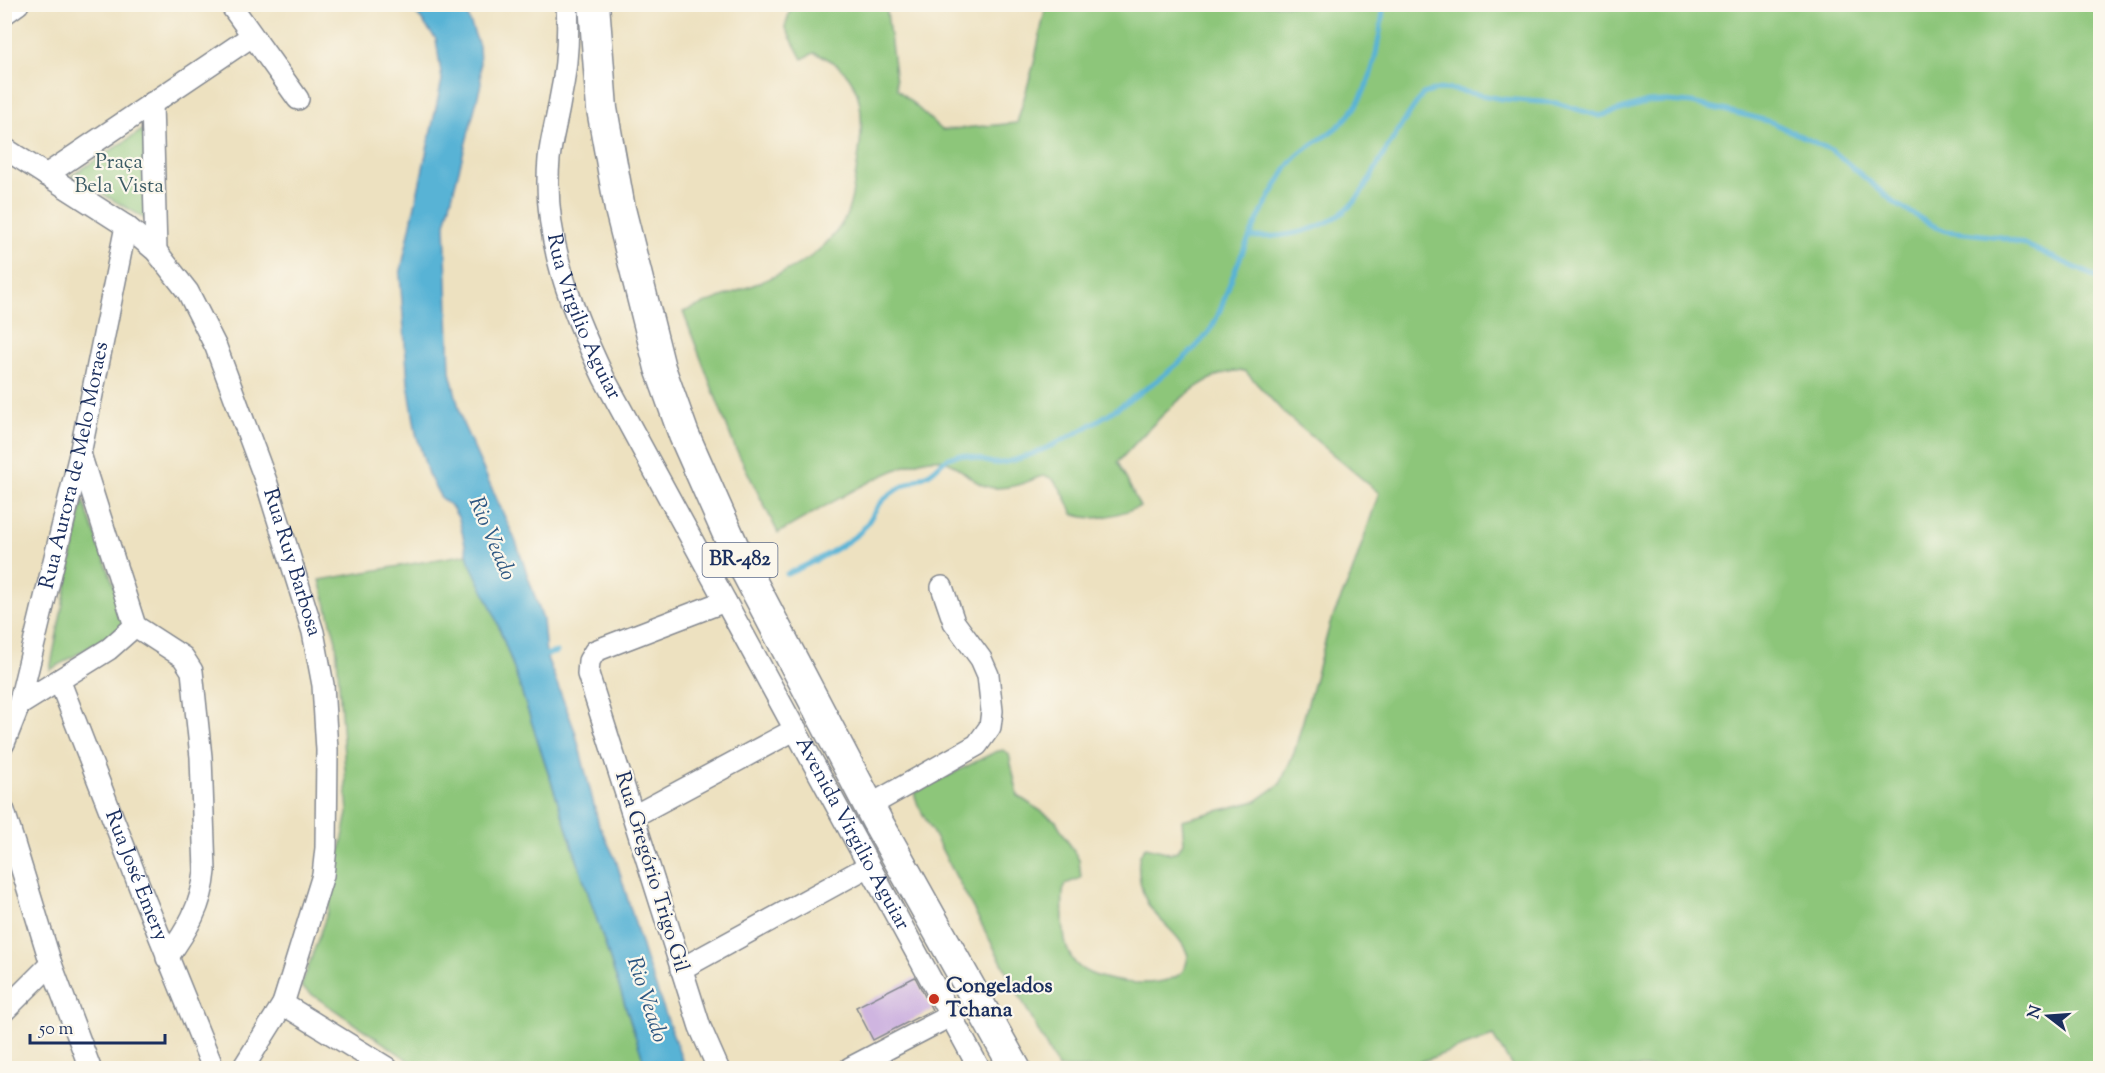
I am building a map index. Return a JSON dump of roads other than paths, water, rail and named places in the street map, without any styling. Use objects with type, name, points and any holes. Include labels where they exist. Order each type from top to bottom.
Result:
[{"type":"highway","name":"BR-482","points":[[594,4],[602,109],[608,153],[643,309],[660,368],[684,435],[735,550],[869,806],[1015,1068]]},
{"type":"street","points":[[4,14],[18,4]]},
{"type":"street","points":[[230,4],[298,99]]},
{"type":"street","name":"Rua Virgilio Aguiar","points":[[567,4],[568,55],[549,155],[546,196],[556,257],[566,288],[604,378],[725,602]]},
{"type":"street","points":[[46,175],[252,36]]},
{"type":"street","points":[[152,103],[156,251]]},
{"type":"street","name":"Rua Ruy Barbosa","points":[[4,148],[126,226],[156,251],[188,292],[216,347],[290,552],[313,632],[323,685],[327,761],[326,848],[323,875],[283,1004],[243,1068]]},
{"type":"street","name":"Rua Aurora de Melo Moraes","points":[[4,743],[19,705],[80,454],[126,226]]},
{"type":"street","points":[[80,454],[135,626],[188,663],[192,671],[201,757],[204,887],[194,916],[167,958]]},
{"type":"street","points":[[869,806],[977,745],[990,727],[992,711],[988,675],[981,659],[954,622],[942,587]]},
{"type":"street","name":"Rua Gregório Trigo Gil","points":[[718,1068],[700,1027],[588,674],[589,661],[595,651],[725,602]]},
{"type":"street","name":"Avenida Virgilio Aguiar","points":[[725,602],[796,729],[867,867],[979,1068]]},
{"type":"street","points":[[19,705],[60,682],[109,649],[135,626]]},
{"type":"street","name":"Rua José Emery","points":[[60,682],[167,958],[213,1068]]},
{"type":"street","points":[[634,816],[796,729]]},
{"type":"street","points":[[5,817],[51,964],[90,1068]]},
{"type":"street","points":[[681,969],[867,867]]},
{"type":"street","points":[[4,1011],[51,964]]},
{"type":"street","points":[[283,1004],[387,1068]]},
{"type":"street","points":[[850,1068],[950,1016]]},
{"type":"water","name":"Rio Veado","points":[[410,5],[460,5],[466,11],[479,46],[481,84],[445,224],[450,372],[463,424],[516,542],[543,620],[546,655],[575,731],[599,825],[616,860],[646,960],[685,1068],[646,1068],[512,663],[493,611],[469,561],[459,519],[452,507],[441,498],[428,474],[416,433],[408,383],[400,275],[442,80],[436,39]]},
{"type":"waterway","points":[[787,574],[850,540],[867,524],[884,499],[931,472],[946,459],[963,455],[1001,463],[1045,449],[1125,403],[1186,357],[1212,327],[1239,259],[1287,168],[1304,151],[1336,128],[1358,102],[1372,71],[1384,4]]},
{"type":"waterway","points":[[1250,237],[1276,236],[1303,231],[1328,222],[1339,215],[1360,195],[1423,94],[1440,89],[1502,99],[1556,103],[1600,116],[1648,102],[1692,103],[1771,122],[1833,151],[1896,204],[1930,224],[1946,231],[2001,237],[2024,244],[2100,279]]},
{"type":"waterway","points":[[541,656],[557,652]]},
{"type":"place","name":"Congelados Tchana","points":[[934,999]]},
{"type":"park label","name":"Praça Bela Vista","points":[[119,175]]}]
